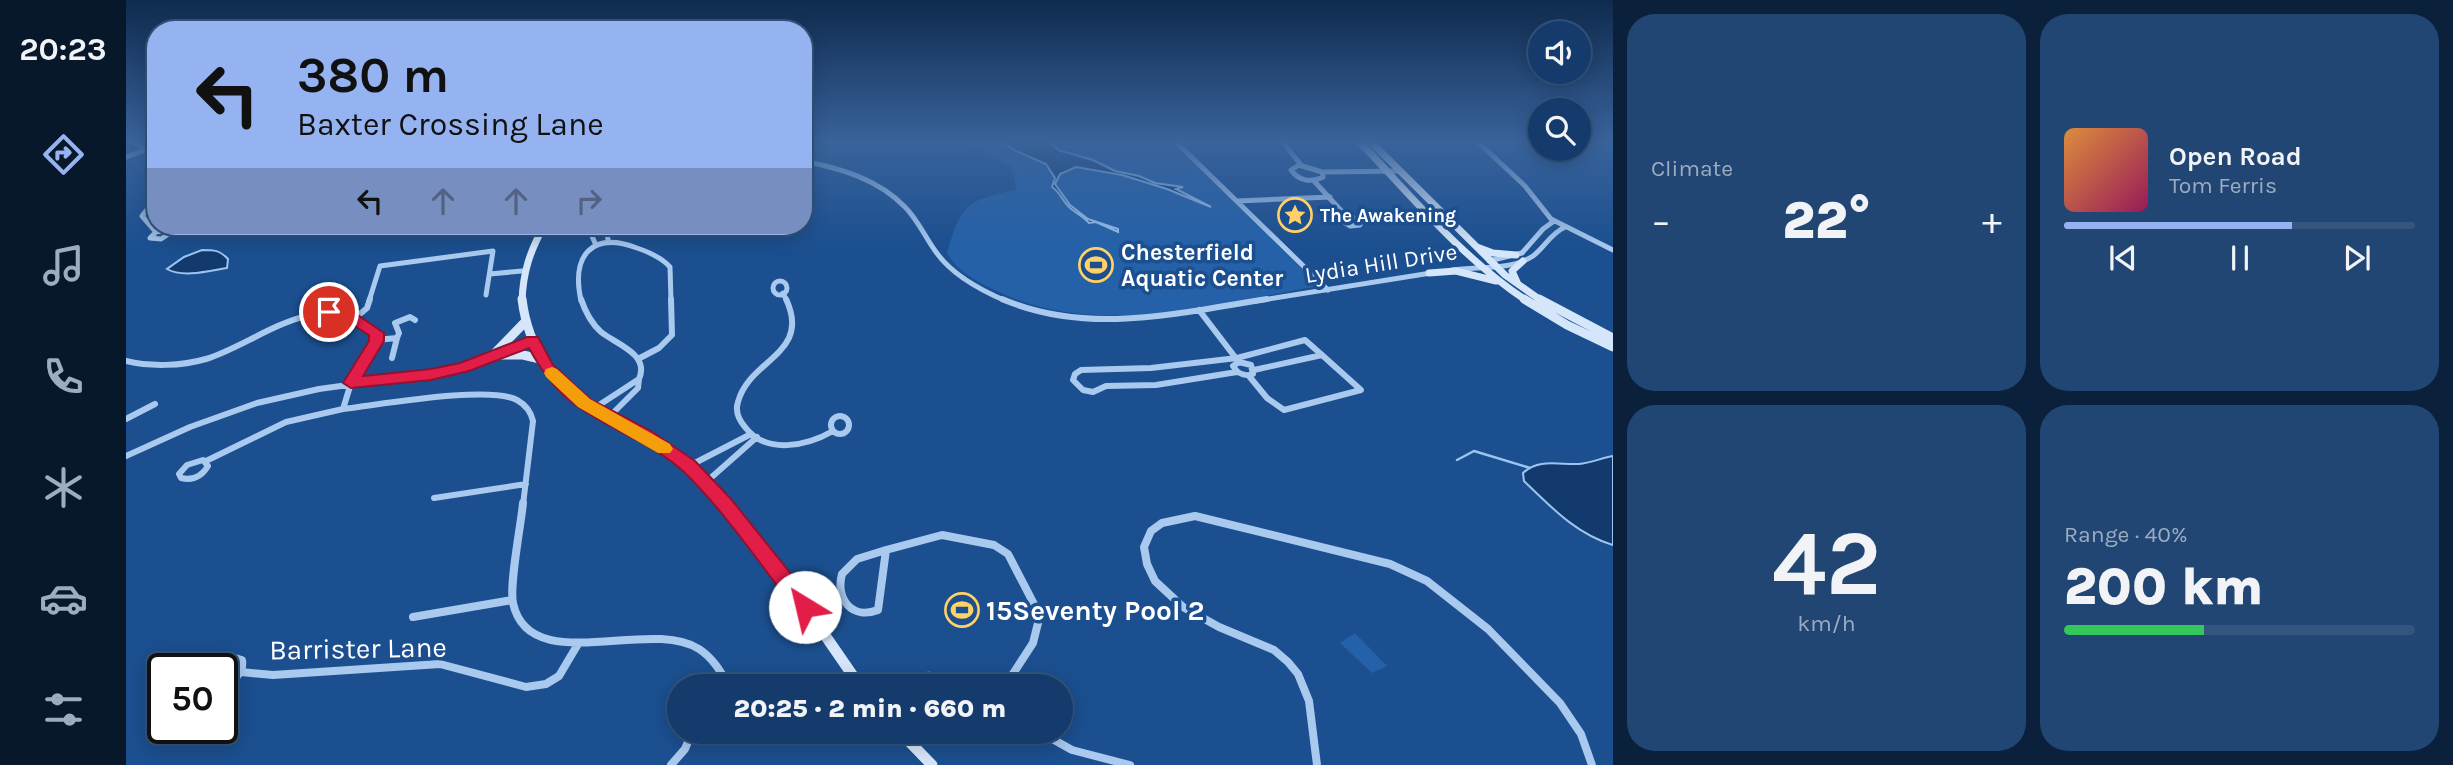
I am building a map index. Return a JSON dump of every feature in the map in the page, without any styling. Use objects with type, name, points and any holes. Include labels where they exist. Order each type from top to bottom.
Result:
[{"type":"street","name":"Lydia Hill Drive","points":[[859,177],[892,195],[917,221],[939,256],[980,288],[1023,307],[1084,319],[1134,320],[1520,258]]},
{"type":"street","points":[[1212,177],[1328,289]]},
{"type":"street","points":[[1296,177],[1314,181],[1321,177]]},
{"type":"street","points":[[1394,177],[1519,290],[1557,319],[1613,347]]},
{"type":"street","points":[[1405,177],[1488,264],[1519,290]]},
{"type":"street","points":[[1515,177],[1554,221],[1613,250]]},
{"type":"street","points":[[1314,181],[1346,216]]},
{"type":"street","points":[[1237,201],[1330,197]]},
{"type":"street","points":[[1519,290],[1512,271],[1534,236],[1554,221]]},
{"type":"street","points":[[1471,244],[1493,253],[1520,258],[1535,255],[1553,231],[1565,227]]},
{"type":"street","points":[[538,235],[530,248],[522,271],[520,293],[525,322],[541,359],[565,387],[593,409],[645,436],[689,466],[791,587],[852,674]]},
{"type":"street","points":[[591,235],[595,243]]},
{"type":"street","points":[[607,235],[608,240]]},
{"type":"street","points":[[608,418],[638,388],[642,366],[638,359],[601,331],[584,309],[579,289],[581,261],[585,251],[595,243],[608,240],[622,242],[662,258],[670,267],[672,335],[659,348],[638,359]]},
{"type":"street","points":[[354,319],[366,308],[380,266],[493,251],[486,295]]},
{"type":"street","points":[[489,274],[522,271]]},
{"type":"street","points":[[1429,273],[1456,271],[1492,279],[1613,338]]},
{"type":"street","points":[[783,293],[792,307],[791,333],[786,343],[738,401],[740,420],[754,436],[768,443],[794,445],[823,438],[833,431]]},
{"type":"street","points":[[1199,310],[1238,360],[1249,364],[1252,373],[1267,398],[1284,411],[1361,390],[1322,355],[1305,340],[1238,360],[1151,368],[1082,370],[1074,374],[1073,380],[1083,390],[1093,392],[1106,386],[1156,385],[1237,372],[1252,373],[1322,355]]},
{"type":"street","points":[[126,361],[143,365],[202,360],[230,351],[306,315],[329,312],[354,319],[376,333],[376,340],[351,383],[343,409]]},
{"type":"street","points":[[391,358],[399,333],[395,323],[404,318],[415,320]]},
{"type":"street","points":[[493,355],[525,322]]},
{"type":"street","points":[[376,340],[397,338]]},
{"type":"street","points":[[126,456],[167,435],[258,403],[351,383],[431,375],[463,367],[532,341]]},
{"type":"street","points":[[493,355],[523,355],[541,359]]},
{"type":"street","points":[[1237,372],[1233,366],[1238,360]]},
{"type":"street","points":[[593,409],[639,379]]},
{"type":"street","points":[[206,461],[286,422],[343,409],[487,393],[509,397],[531,412],[533,421],[512,600],[513,613],[531,633],[558,642],[578,645],[652,637],[676,639],[697,647],[711,659],[722,674]]},
{"type":"street","points":[[126,419],[155,404]]},
{"type":"street","points":[[689,466],[754,436]]},
{"type":"street","points":[[705,483],[754,436]]},
{"type":"street","points":[[434,498],[526,484]]},
{"type":"street","points":[[1317,765],[1310,700],[1303,678],[1286,658],[1274,649],[1194,614],[1164,592],[1149,569],[1144,554],[1144,543],[1157,526],[1177,517],[1195,516],[1390,564],[1427,581],[1488,629],[1560,704],[1581,734],[1592,765]]},
{"type":"street","points":[[886,550],[878,610],[866,613],[856,611],[841,599],[839,582],[849,566],[862,557],[886,550],[942,535],[994,545],[1008,554],[1035,606],[1038,623],[1033,643],[1013,674]]},
{"type":"street","points":[[413,617],[512,600]]},
{"type":"street","name":"Barrister Lane","points":[[241,671],[282,675],[440,664],[526,687],[537,687],[559,678],[578,645]]},
{"type":"street","name":"Barrister Lane","points":[[238,658],[244,663],[238,674]]},
{"type":"street","points":[[671,765],[687,744]]},
{"type":"street","points":[[912,744],[932,765]]},
{"type":"street","points":[[1061,744],[1072,750],[1130,765]]},
{"type":"shaded area","points":[[1014,177],[1208,177],[1320,286],[1157,313],[1075,313],[1035,306],[982,284],[957,266],[947,253],[957,224],[969,207],[987,197],[1017,190]]},
{"type":"shaded area","points":[[1059,177],[1055,184],[1070,205],[1088,219],[1118,229],[1118,232],[1096,222],[1089,223],[1070,208],[1052,187],[1055,178]]},
{"type":"shaded area","points":[[1127,177],[1141,177],[1155,183],[1183,187],[1176,189],[1211,207]]},
{"type":"shaded area","points":[[202,250],[213,250],[222,254],[228,259],[227,268],[188,273],[167,269],[184,257]]},
{"type":"shaded area","points":[[1613,456],[1613,545],[1576,527],[1524,481],[1523,473],[1535,465],[1579,464]]},
{"type":"shaded area","points":[[1355,633],[1387,666],[1372,673],[1340,643]]},
{"type":"waterway","points":[[1457,460],[1474,451],[1530,468]]},
{"type":"slow traffic","points":[[552,373],[584,403],[664,449]]},
{"type":"place","name":"The Awakening","points":[[1295,215]]},
{"type":"place","name":"Chesterfield Aquatic Center","points":[[1096,265]]},
{"type":"place","name":"15Seventy Pool 2","points":[[962,610]]},
{"type":"route","points":[[329,312],[354,319],[376,333],[376,341],[351,383],[431,375],[463,367],[532,341],[547,368],[584,403],[645,436],[689,466],[712,489],[805,607]]}]
